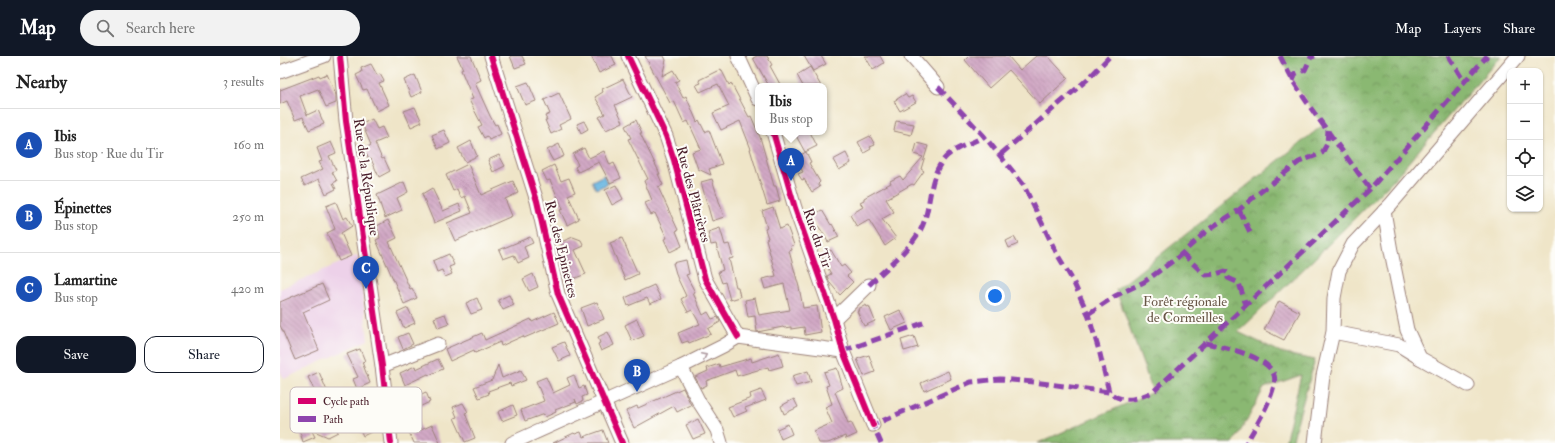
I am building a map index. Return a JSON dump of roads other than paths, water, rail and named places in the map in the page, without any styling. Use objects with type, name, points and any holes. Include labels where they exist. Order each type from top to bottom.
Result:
[{"type":"street","points":[[280,72],[324,56]]},
{"type":"street","name":"Rue de la République","points":[[340,56],[346,121],[384,387]]},
{"type":"street","name":"Rue des Epinettes","points":[[491,56],[538,201],[558,294],[622,443]]},
{"type":"street","name":"Rue des Plâtrières","points":[[628,56],[666,136],[674,160],[705,279],[738,337]]},
{"type":"street","points":[[738,56],[755,93]]},
{"type":"street","points":[[910,56],[938,87]]},
{"type":"street","points":[[1315,443],[1323,376],[1333,332],[1334,298],[1339,270],[1353,244],[1384,211],[1518,56]]},
{"type":"street","name":"Rue du Tir","points":[[774,135],[795,208],[834,319],[843,351]]},
{"type":"street","points":[[1384,211],[1407,330],[1420,358]]},
{"type":"street","points":[[834,319],[869,285]]},
{"type":"street","points":[[1333,332],[1399,345],[1468,385]]},
{"type":"street","points":[[512,443],[681,367],[738,337],[843,351],[873,425]]},
{"type":"street","points":[[382,366],[438,344]]},
{"type":"street","points":[[681,367],[699,402],[717,430],[721,443]]},
{"type":"street","name":"Rue de la République","points":[[390,433],[391,443]]},
{"type":"water","points":[[604,175],[608,184],[596,189],[592,181]]},
{"type":"place","name":"Ibis","points":[[791,181]]},
{"type":"place","name":"Lamartine","points":[[366,289]]},
{"type":"place","name":"Épinettes","points":[[637,392]]},
{"type":"park label","name":"Forêt régionale de Cormeilles","points":[[1185,310]]}]
